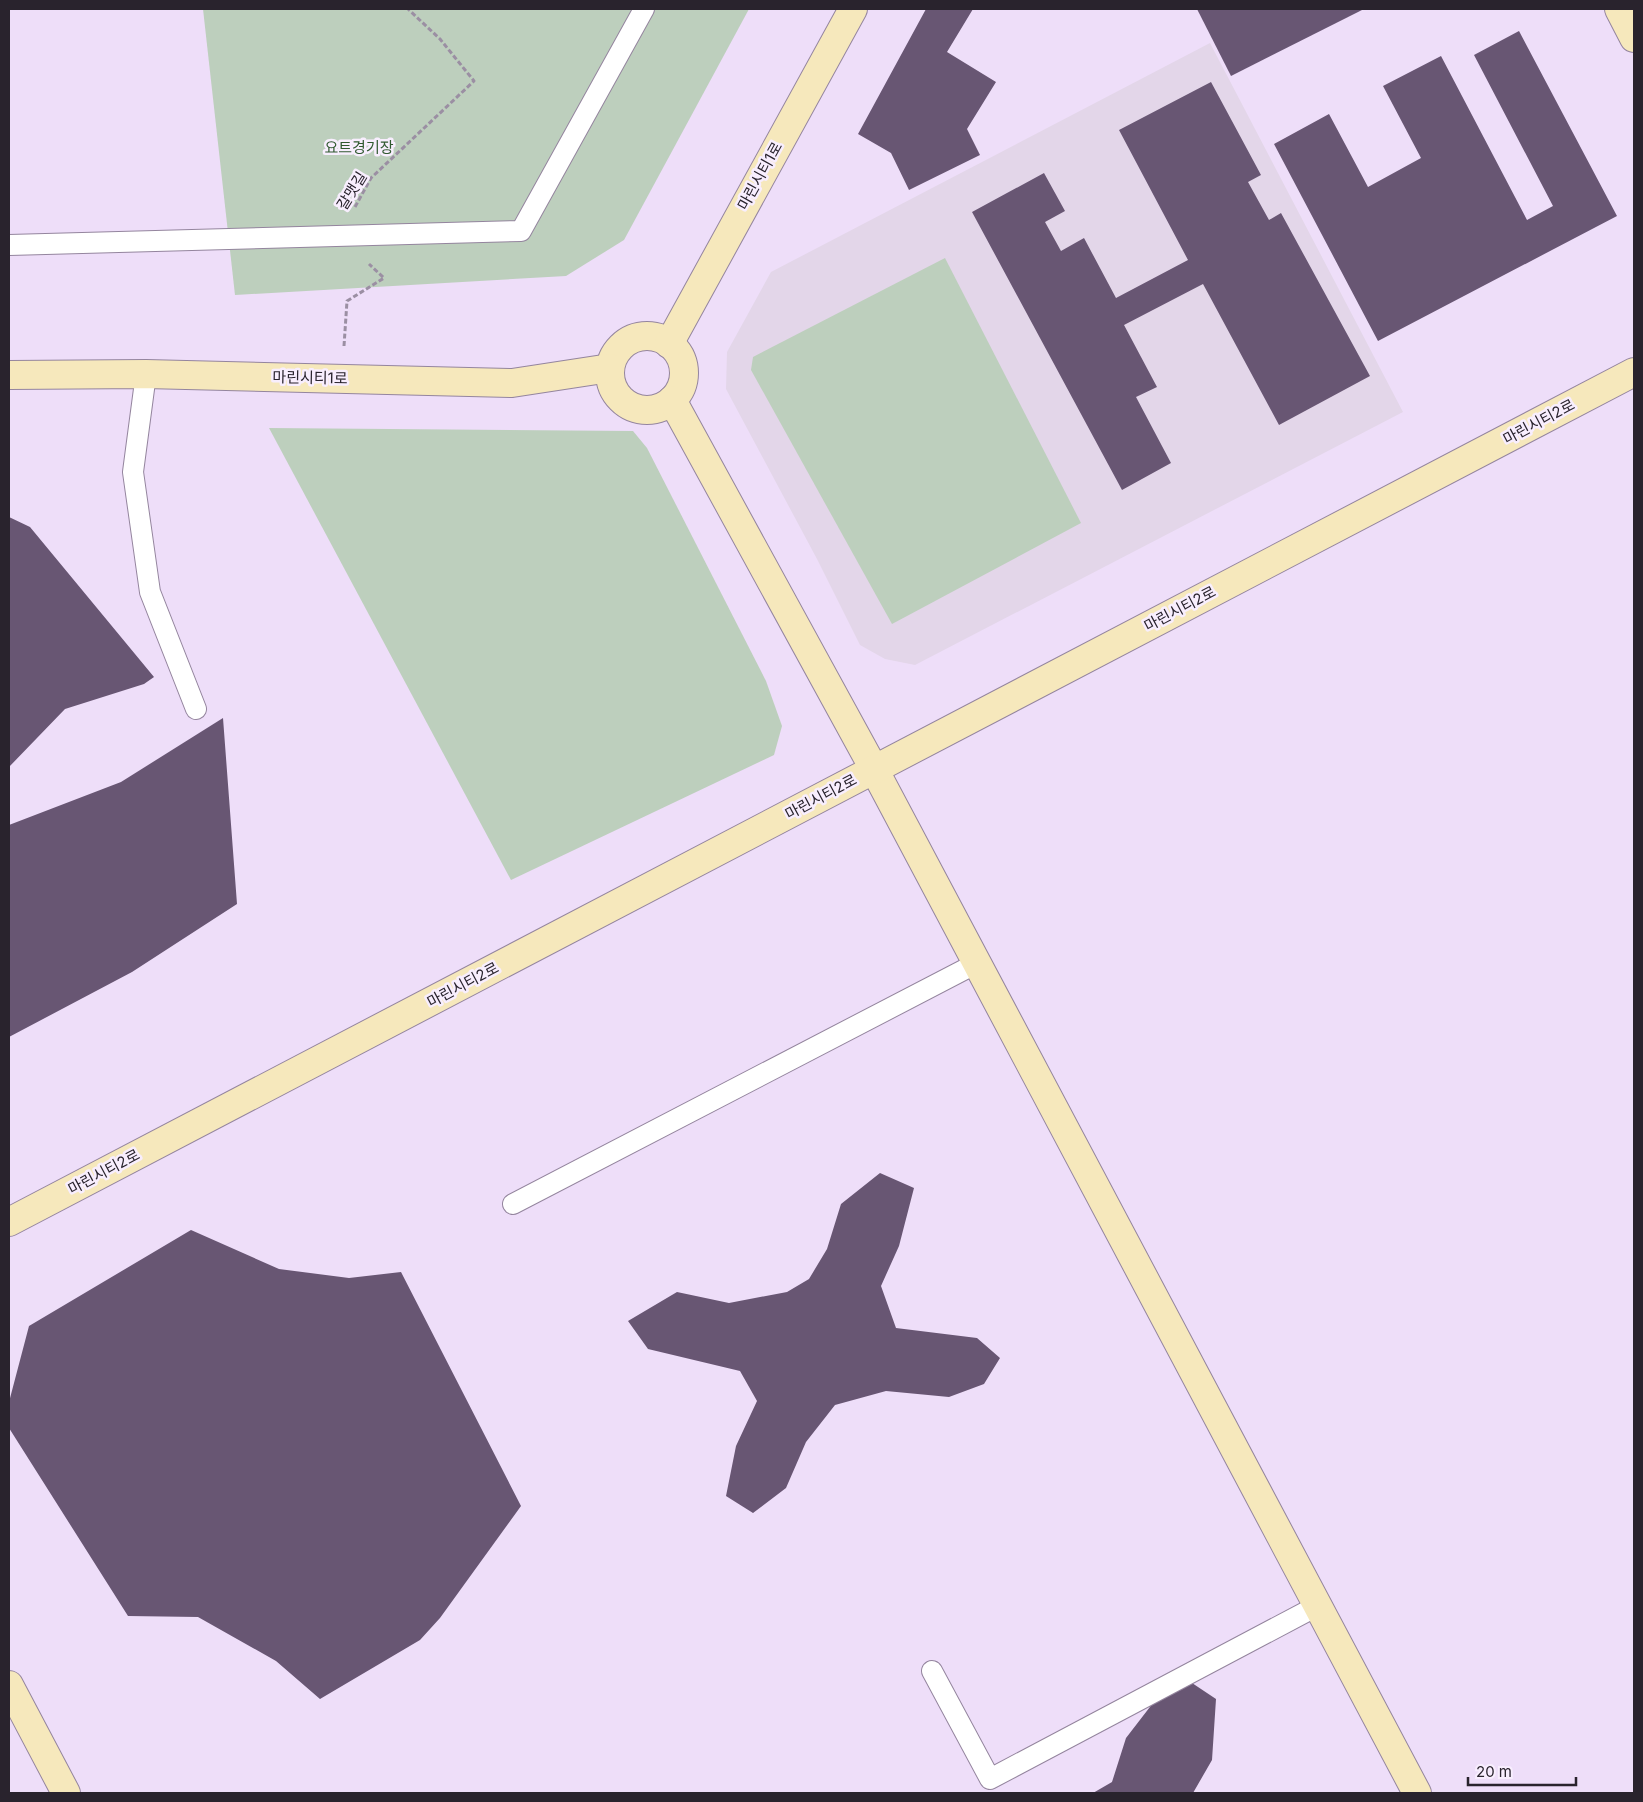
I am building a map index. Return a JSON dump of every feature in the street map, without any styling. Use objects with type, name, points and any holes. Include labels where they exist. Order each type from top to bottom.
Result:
[{"type":"main road","name":"마린시티1로","points":[[669,344],[854,9]]},
{"type":"main road","points":[[1619,9],[1634,38]]},
{"type":"main road","points":[[650,336],[664,340],[669,344],[682,360],[684,374],[681,388],[672,400],[659,408],[644,410],[630,406],[618,396],[611,383],[610,368],[615,354],[624,343],[636,337],[650,336]]},
{"type":"main road","name":"마린시티1로","points":[[9,375],[146,374],[512,383],[610,368]]},
{"type":"main road","name":"마린시티2로","points":[[9,1222],[1634,372]]},
{"type":"main road","points":[[672,400],[874,769],[1417,1793]]},
{"type":"main road","points":[[9,1685],[66,1793]]},
{"type":"lane","points":[[9,245],[521,231],[644,9]]},
{"type":"lane","points":[[146,374],[133,472],[150,592],[196,709]]},
{"type":"lane","points":[[513,1204],[977,962]]},
{"type":"lane","points":[[932,1671],[990,1779],[1317,1606]]},
{"type":"path","name":"갈맷길","points":[[338,236],[371,178],[474,81],[440,39],[408,9]]},
{"type":"path","points":[[338,236],[384,278],[347,302],[343,378]]},
{"type":"shaded area","points":[[1210,43],[1403,412],[915,665],[885,659],[860,645],[817,559],[726,389],[727,352],[771,272]]},
{"type":"green space","name":"요트경기장","points":[[203,9],[749,9],[624,240],[566,276],[235,295]]},
{"type":"green space","points":[[945,258],[1081,523],[892,624],[751,370],[753,357]]},
{"type":"green space","points":[[269,428],[633,431],[647,448],[766,681],[782,726],[774,755],[511,880]]},
{"type":"building","points":[[926,9],[973,9],[947,52],[996,82],[967,129],[980,155],[909,190],[891,153],[858,134]]},
{"type":"building","points":[[1197,9],[1364,9],[1231,76]]},
{"type":"building","points":[[1519,31],[1617,216],[1378,341],[1274,144],[1329,114],[1368,187],[1421,158],[1383,86],[1441,56],[1527,220],[1553,206],[1474,55]]},
{"type":"building","points":[[1211,82],[1261,175],[1248,182],[1269,220],[1281,213],[1370,376],[1279,425],[1203,284],[1124,325],[1157,387],[1136,397],[1171,463],[1122,490],[972,212],[1044,173],[1065,211],[1045,222],[1061,251],[1084,238],[1116,298],[1188,260],[1119,130]]},
{"type":"building","points":[[9,517],[30,527],[154,677],[144,684],[65,709],[9,767]]},
{"type":"building","points":[[223,718],[237,904],[132,972],[9,1037],[9,825],[121,782]]},
{"type":"building","points":[[880,1173],[914,1188],[899,1246],[881,1286],[896,1328],[977,1338],[1000,1358],[984,1384],[949,1397],[886,1391],[835,1405],[806,1442],[786,1488],[753,1513],[726,1496],[736,1446],[757,1401],[740,1371],[648,1349],[628,1321],[677,1292],[729,1303],[787,1292],[809,1279],[827,1249],[841,1204]]},
{"type":"building","points":[[191,1230],[279,1269],[349,1278],[401,1272],[521,1506],[440,1618],[420,1640],[320,1699],[276,1661],[198,1617],[128,1616],[9,1428],[9,1402],[29,1326]]},
{"type":"building","points":[[1192,1683],[1216,1699],[1212,1760],[1193,1793],[1093,1793],[1112,1782],[1126,1738],[1153,1703]]}]
